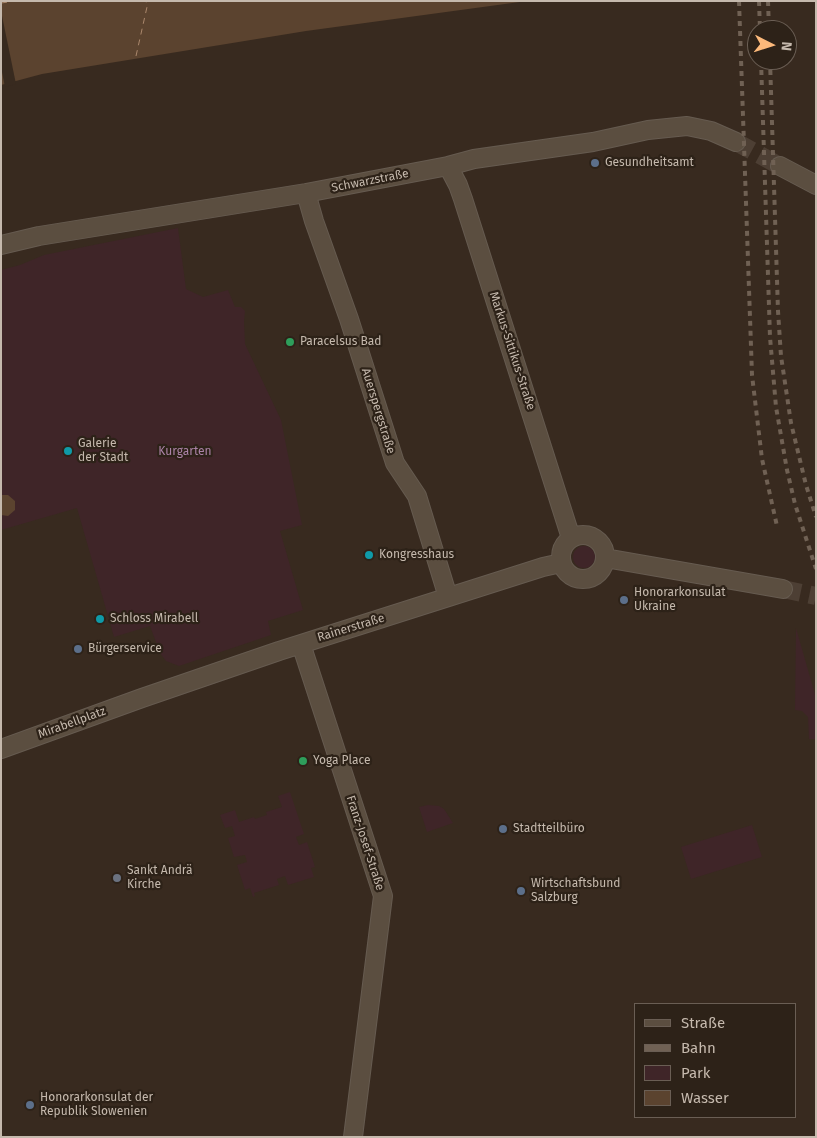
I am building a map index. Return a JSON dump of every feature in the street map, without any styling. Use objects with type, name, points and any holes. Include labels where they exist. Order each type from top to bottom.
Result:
[{"type":"street","name":"Schwarzstraße","points":[[1,245],[39,236],[306,193],[481,158],[593,142],[648,130],[687,126],[711,131],[736,142]]},
{"type":"street","name":"Markus-Sittikus-Straße","points":[[448,166],[463,199],[571,538]]},
{"type":"street","points":[[780,166],[816,185]]},
{"type":"street","name":"Auerspergstraße","points":[[306,193],[395,463],[417,496],[448,597]]},
{"type":"street","points":[[583,534],[596,539],[604,551],[605,558],[604,565],[595,575],[583,579],[569,575],[561,563],[560,556],[562,548],[571,538],[583,534]]},
{"type":"street","points":[[605,558],[783,589]]},
{"type":"street","name":"Rainerstraße","points":[[142,698],[301,644],[543,567],[561,563]]},
{"type":"street","name":"Franz-Josef-Straße","points":[[301,644],[383,896],[354,1137]]},
{"type":"street","name":"Mirabellplatz","points":[[1,749],[142,698]]},
{"type":"green space","name":"Kurgarten","points":[[178,228],[186,289],[203,297],[228,290],[235,307],[241,307],[245,311],[245,344],[281,420],[302,525],[280,531],[303,610],[268,621],[271,635],[179,666],[166,661],[160,653],[150,626],[114,637],[77,508],[1,530],[1,270],[20,265],[44,255]]},
{"type":"green space","points":[[584,546],[592,549],[595,557],[592,565],[584,568],[576,565],[573,557],[576,549]]},
{"type":"green space","points":[[796,628],[816,698],[815,739],[809,739],[808,717],[802,711],[795,710]]},
{"type":"green space","points":[[290,792],[304,834],[296,837],[299,845],[307,842],[315,867],[311,868],[314,877],[288,885],[285,876],[277,879],[279,885],[254,893],[255,896],[253,897],[250,888],[245,890],[237,865],[247,862],[245,855],[234,857],[228,838],[235,836],[232,826],[225,828],[220,815],[235,810],[239,822],[254,817],[255,819],[267,815],[266,812],[282,807],[278,796]]},
{"type":"green space","points":[[428,805],[439,806],[444,809],[453,823],[427,832],[419,807]]},
{"type":"green space","points":[[752,825],[762,857],[691,879],[681,847]]},
{"type":"water","points":[[1,1],[527,1],[306,31],[42,74],[1,85]]},
{"type":"water","points":[[1,495],[8,495],[15,501],[15,510],[8,516],[1,515]]},
{"type":"pier","points":[[1,11],[16,84],[5,87],[1,67]]},
{"type":"ferry route","points":[[1,3],[16,1]]},
{"type":"ferry route","points":[[136,56],[147,7],[146,1]]},
{"type":"tunnel","points":[[736,142],[780,166]]},
{"type":"tunnel","points":[[783,589],[816,596]]},
{"type":"railway","points":[[739,1],[752,375],[762,459],[777,526]]},
{"type":"railway","points":[[759,1],[760,20]]},
{"type":"railway","points":[[768,1],[769,20]]},
{"type":"railway","points":[[761,70],[770,337],[776,407],[795,504],[816,569]]},
{"type":"railway","points":[[770,70],[781,356],[791,423],[816,517]]},
{"type":"place","name":"Gesundheitsamt","points":[[595,163]]},
{"type":"place","name":"Paracelsus Bad","points":[[290,342]]},
{"type":"place","name":"Galerie der Stadt","points":[[68,451]]},
{"type":"place","name":"Kongresshaus","points":[[369,555]]},
{"type":"place","name":"Honorarkonsulat Ukraine","points":[[624,600]]},
{"type":"place","name":"Schloss Mirabell","points":[[100,619]]},
{"type":"place","name":"Bürgerservice","points":[[78,649]]},
{"type":"place","name":"Yoga Place","points":[[303,761]]},
{"type":"place","name":"Stadtteilbüro","points":[[503,829]]},
{"type":"place","name":"Sankt Andrä Kirche","points":[[117,878]]},
{"type":"place","name":"Wirtschaftsbund Salzburg","points":[[521,891]]},
{"type":"place","name":"Honorarkonsulat der Republik Slowenien","points":[[30,1105]]}]
